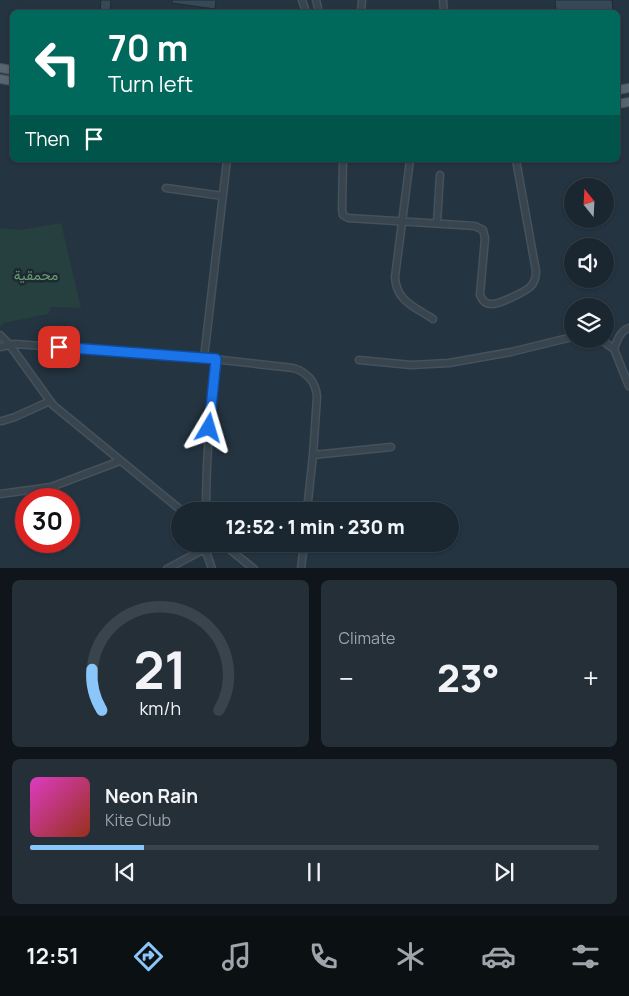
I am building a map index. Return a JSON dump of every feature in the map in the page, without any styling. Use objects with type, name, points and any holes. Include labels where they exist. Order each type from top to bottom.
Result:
[{"type":"street","points":[[204,358],[227,162]]},
{"type":"street","points":[[343,162],[342,210],[344,215],[350,219],[475,226],[483,230],[485,235],[480,295],[483,301],[492,304],[529,289],[536,278],[516,162]]},
{"type":"street","points":[[410,162],[395,277],[397,288],[403,298],[433,319]]},
{"type":"street","points":[[437,223],[440,175]]},
{"type":"street","points":[[166,188],[223,196]]},
{"type":"street","points":[[629,328],[620,335],[614,349],[629,386]]},
{"type":"street","points":[[0,335],[9,344],[53,405],[171,502]]},
{"type":"street","points":[[359,360],[411,365],[449,363],[511,352],[564,339]]},
{"type":"street","points":[[0,347],[15,344],[216,359],[293,368],[306,375],[315,387],[317,397],[314,455],[308,502]]},
{"type":"street","points":[[206,502],[208,438],[216,359]]},
{"type":"street","points":[[0,421],[15,417],[50,401]]},
{"type":"street","points":[[314,455],[391,447]]},
{"type":"street","points":[[0,494],[51,487],[120,462]]},
{"type":"street","points":[[167,568],[197,552]]},
{"type":"street","points":[[206,552],[212,568]]},
{"type":"street","points":[[233,552],[254,568]]},
{"type":"street","points":[[301,568],[303,552]]},
{"type":"green space","name":"محمقية","points":[[61,223],[81,308],[51,307],[48,314],[4,323],[0,327],[0,228],[21,230]]},
{"type":"building","points":[[101,0],[111,0],[110,10],[100,10]]},
{"type":"building","points":[[172,0],[216,0],[215,9],[172,3]]},
{"type":"building","points":[[555,0],[612,0],[613,10],[556,10]]},
{"type":"route","points":[[59,347],[216,359],[209,428]]}]
